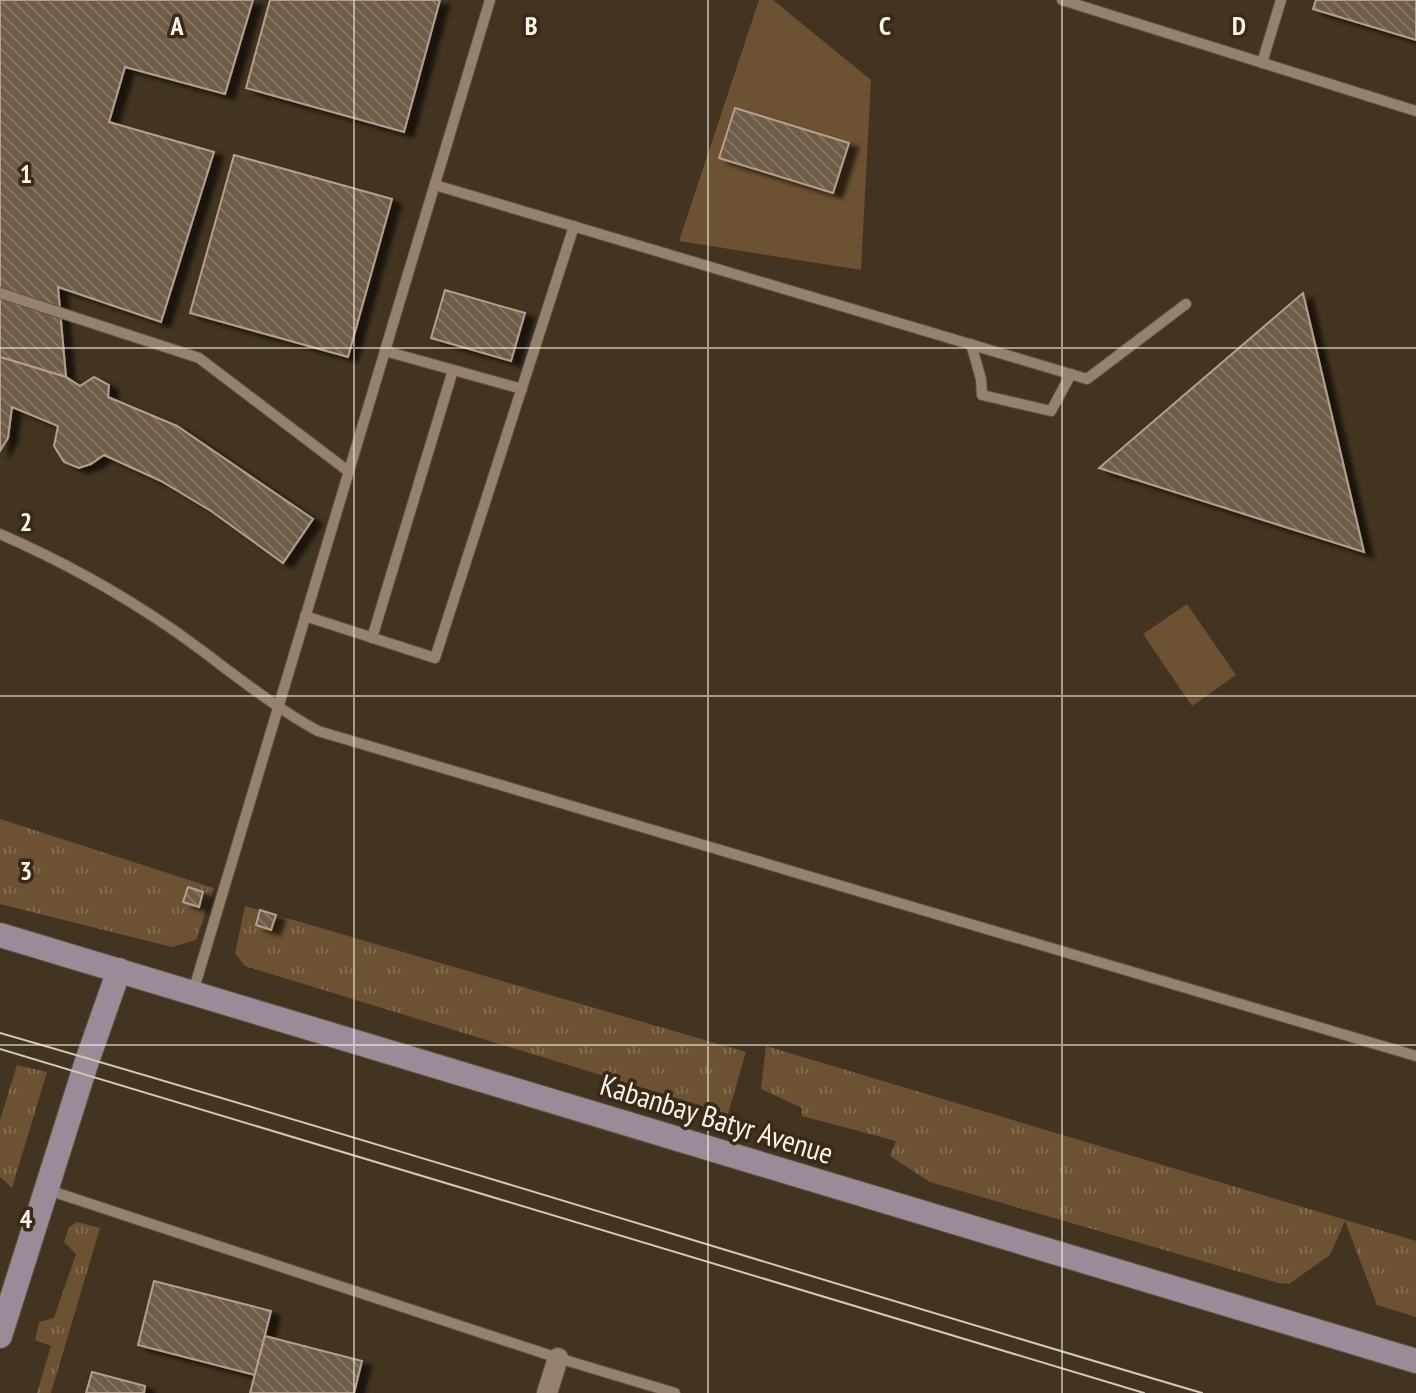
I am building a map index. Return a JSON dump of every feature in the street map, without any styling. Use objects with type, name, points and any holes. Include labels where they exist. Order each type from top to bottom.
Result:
[{"type":"main road","name":"Kabanbay Batyr Avenue","points":[[0,935],[1416,1361]]},
{"type":"main road","points":[[0,1336],[119,970]]},
{"type":"street","points":[[547,1393],[558,1358]]},
{"type":"lane","points":[[193,992],[490,0]]},
{"type":"lane","points":[[1062,0],[1416,111]]},
{"type":"lane","points":[[1262,63],[1281,0]]},
{"type":"lane","points":[[435,185],[1087,379],[1186,304]]},
{"type":"lane","points":[[305,616],[435,658],[574,226]]},
{"type":"lane","points":[[0,293],[199,358],[348,471]]},
{"type":"lane","points":[[971,344],[982,395],[1051,411],[1071,374]]},
{"type":"lane","points":[[385,351],[522,389]]},
{"type":"lane","points":[[372,638],[453,370]]},
{"type":"lane","points":[[0,534],[62,561],[171,628],[278,709],[318,731],[670,838],[1018,937],[1416,1056]]},
{"type":"lane","points":[[46,1189],[558,1358],[675,1393]]},
{"type":"green space","points":[[759,0],[773,0],[871,80],[861,270],[679,241]]},
{"type":"green space","points":[[1187,604],[1236,675],[1192,706],[1143,634]]},
{"type":"green space","points":[[0,819],[214,888],[196,940],[172,947],[0,904]]},
{"type":"green space","points":[[245,906],[746,1052],[728,1114],[245,966],[235,953]]},
{"type":"green space","points":[[766,1046],[1416,1241],[1416,1317],[1377,1305],[1345,1221],[1330,1255],[1289,1284],[1278,1283],[930,1182],[890,1156],[896,1141],[802,1116],[802,1108],[761,1089]]},
{"type":"green space","points":[[17,1065],[47,1072],[12,1188],[0,1177],[0,1120]]},
{"type":"green space","points":[[77,1222],[100,1228],[51,1393],[37,1393],[51,1346],[35,1340],[39,1322],[54,1318],[76,1254],[64,1242],[69,1227]]},
{"type":"building","points":[[0,0],[253,0],[225,94],[125,67],[109,122],[214,152],[161,322],[58,287],[66,377],[0,357]]},
{"type":"building","points":[[270,0],[440,0],[404,132],[246,88]]},
{"type":"building","points":[[1316,0],[1416,0],[1416,40],[1313,9]]},
{"type":"building","points":[[735,108],[849,143],[833,193],[719,158]]},
{"type":"building","points":[[234,155],[392,199],[348,357],[190,313]]},
{"type":"building","points":[[445,290],[525,313],[511,361],[431,338]]},
{"type":"building","points":[[1303,293],[1364,552],[1099,468]]},
{"type":"building","points":[[0,357],[66,377],[80,386],[94,377],[109,385],[108,397],[177,426],[313,519],[283,563],[211,511],[161,481],[104,455],[79,468],[64,462],[54,446],[58,426],[12,407],[8,438],[0,451]]},
{"type":"building","points":[[188,887],[203,892],[199,907],[183,902]]},
{"type":"building","points":[[260,910],[276,915],[271,930],[256,925]]},
{"type":"building","points":[[154,1281],[271,1311],[255,1375],[138,1345]]},
{"type":"building","points":[[265,1336],[362,1361],[354,1393],[250,1393]]},
{"type":"building","points":[[92,1372],[145,1386],[144,1393],[86,1393]]},
{"type":"tram line","points":[[0,1033],[1202,1393]]},
{"type":"tram line","points":[[0,1049],[1144,1393]]}]
